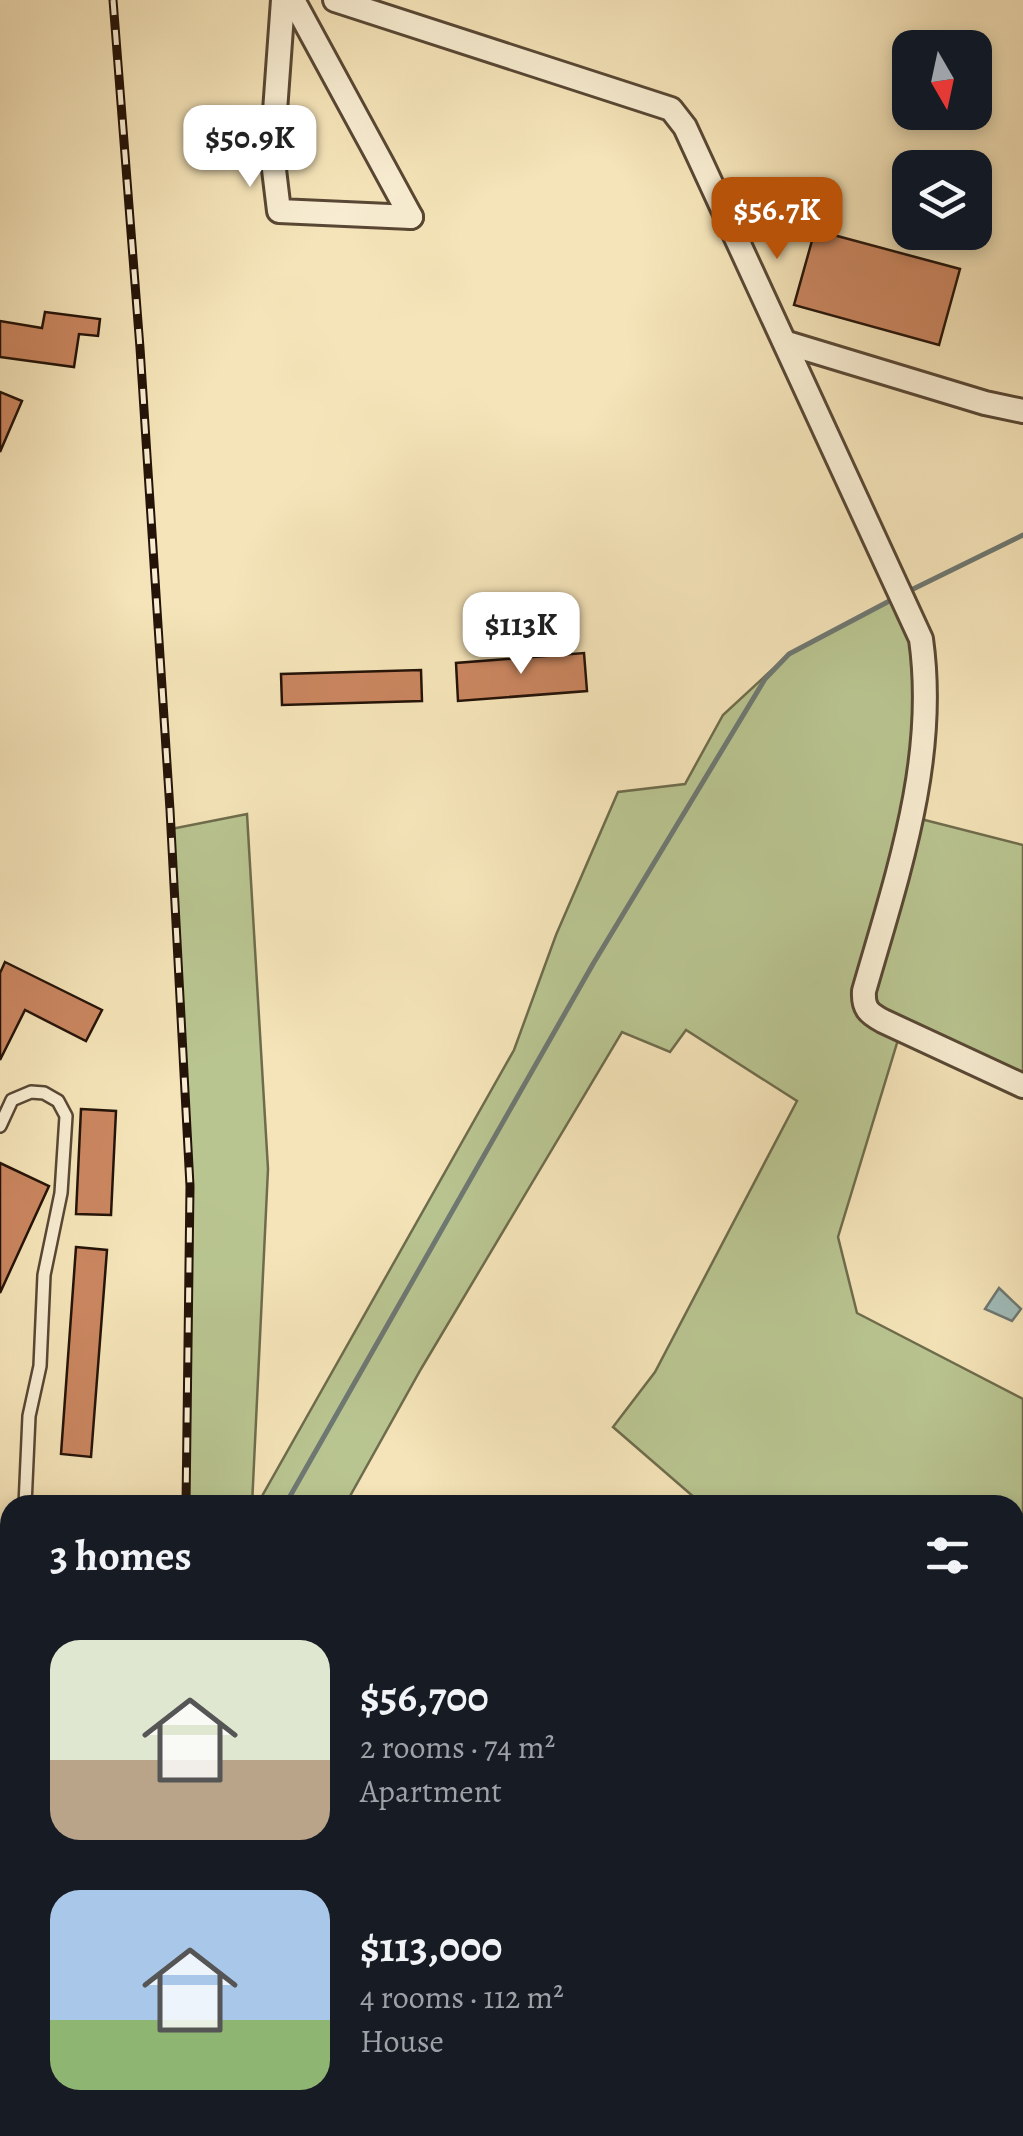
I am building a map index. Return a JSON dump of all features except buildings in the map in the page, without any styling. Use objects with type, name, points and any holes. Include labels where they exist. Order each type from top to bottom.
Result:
[{"type":"street","points":[[283,0],[272,153],[279,211],[410,217],[293,0]]},
{"type":"street","points":[[334,0],[671,109],[684,127],[921,639],[925,666],[919,782],[908,836],[864,990],[864,1004],[868,1014],[1023,1086]]},
{"type":"street","points":[[787,343],[985,403],[1023,410]]},
{"type":"lane","points":[[0,1126],[12,1100],[30,1092],[44,1093],[58,1101],[66,1116],[61,1193],[44,1275],[40,1366],[27,1435],[25,1495]]},
{"type":"green space","points":[[901,595],[921,639],[913,817],[1023,845],[1023,1086],[901,1030],[838,1237],[857,1313],[1023,1399],[1023,1495],[691,1495],[613,1427],[655,1372],[797,1101],[686,1030],[670,1052],[622,1032],[351,1495],[263,1495],[514,1050],[556,935],[618,792],[685,784],[723,715],[789,654]]},
{"type":"green space","points":[[247,814],[268,1169],[252,1495],[186,1495],[190,1186],[171,829]]},
{"type":"water","points":[[999,1288],[1021,1309],[1012,1321],[985,1309]]},
{"type":"waterway","points":[[905,593],[1023,535]]},
{"type":"waterway","points":[[291,1495],[593,964],[765,679],[789,654],[895,598]]},
{"type":"railway","points":[[113,0],[170,810],[190,1186],[186,1495]]}]
